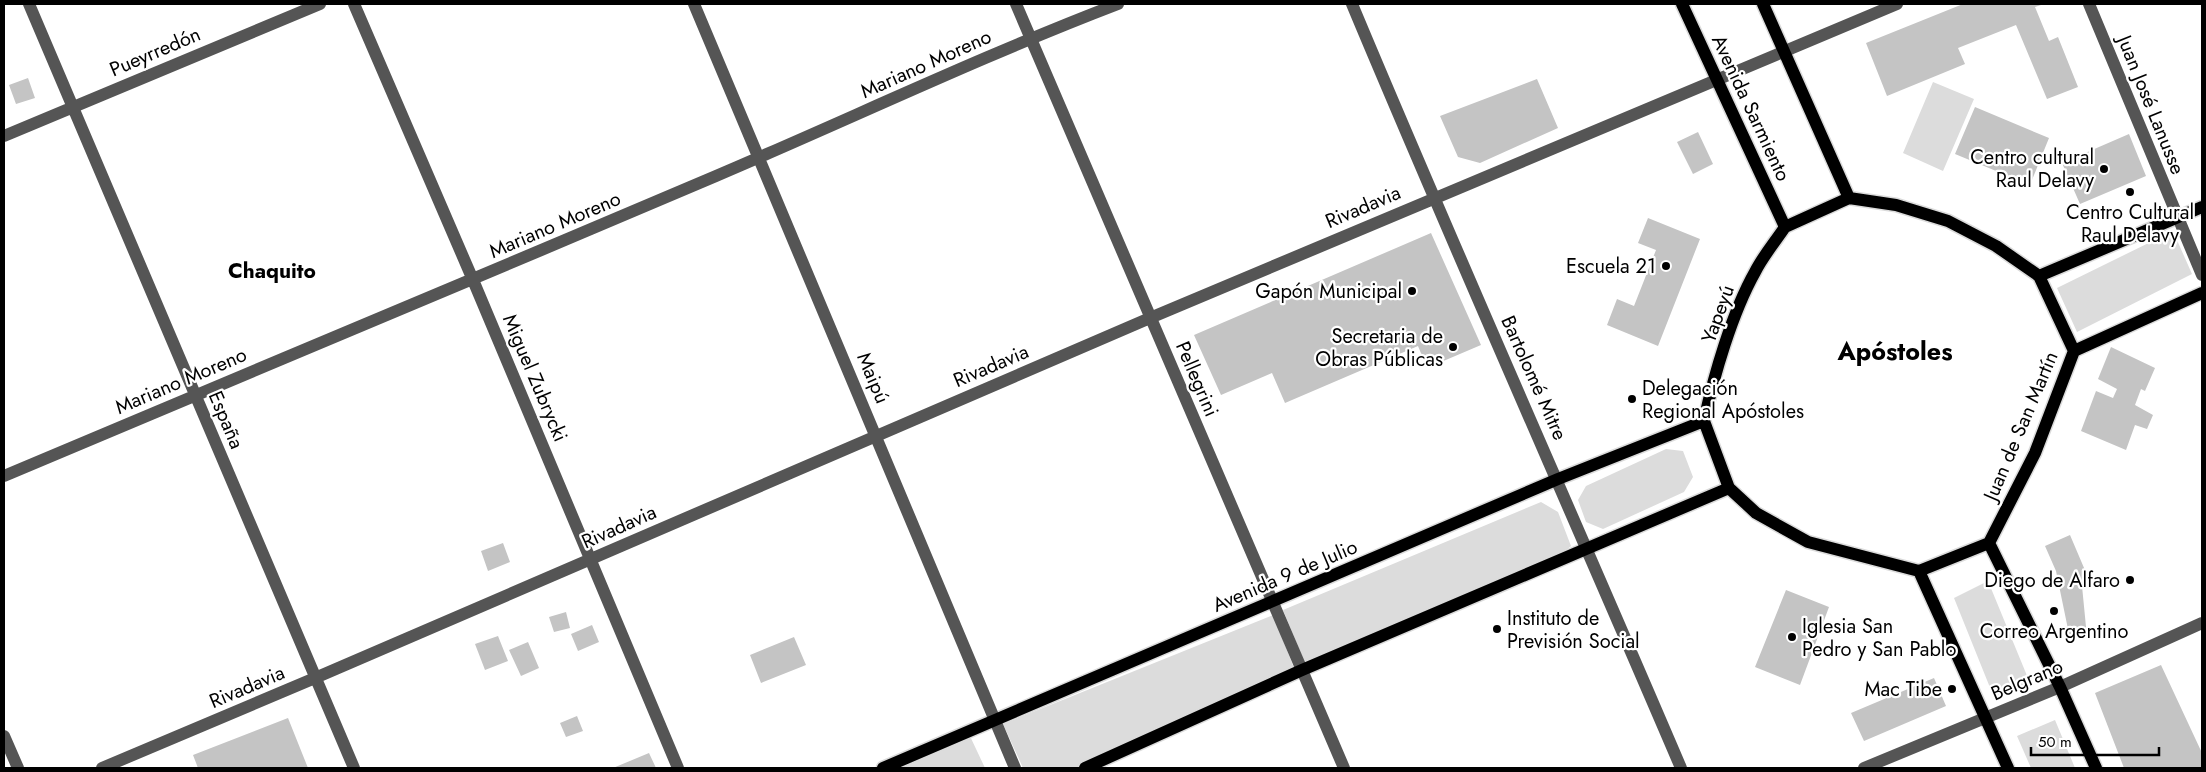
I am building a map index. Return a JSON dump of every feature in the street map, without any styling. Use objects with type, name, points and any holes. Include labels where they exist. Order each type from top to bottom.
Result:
[{"type":"main road","name":"Avenida Sarmiento","points":[[1682,4],[1785,227]]},
{"type":"main road","points":[[1763,4],[1849,198]]},
{"type":"main road","points":[[1785,227],[1849,198],[1896,204],[1948,221],[1996,246],[2039,276],[2074,351],[2202,292]]},
{"type":"main road","points":[[2039,276],[2202,208]]},
{"type":"main road","name":"Yapeyú","points":[[1704,421],[1709,398],[1738,308],[1755,271],[1785,227]]},
{"type":"main road","name":"Juan de San Martín","points":[[1989,543],[2035,453],[2074,351]]},
{"type":"main road","points":[[1704,421],[1729,488],[1756,513],[1808,542],[1919,571],[1989,543],[2060,687],[2096,768]]},
{"type":"main road","name":"Avenida 9 de Julio","points":[[883,768],[1558,479],[1704,421]]},
{"type":"main road","points":[[1085,768],[1302,670],[1588,550],[1729,488]]},
{"type":"main road","points":[[1919,571],[2008,768]]},
{"type":"street","name":"España","points":[[28,4],[354,768]]},
{"type":"street","name":"Pueyrredón","points":[[4,136],[320,4]]},
{"type":"street","name":"Miguel Zubrycki","points":[[354,4],[473,280],[678,768]]},
{"type":"street","name":"Maipú","points":[[694,4],[1015,768]]},
{"type":"street","name":"Pellegrini","points":[[1016,4],[1344,768]]},
{"type":"street","name":"Mariano Moreno","points":[[4,476],[759,158],[1030,38],[1118,4]]},
{"type":"street","name":"Bartolomé Mitre","points":[[1352,4],[1681,768]]},
{"type":"street","name":"Rivadavia","points":[[102,768],[1150,318],[1897,4]]},
{"type":"street","name":"Juan José Lanusse","points":[[2089,4],[2202,275]]},
{"type":"street","name":"Belgrano","points":[[1864,768],[2060,687],[2202,623]]},
{"type":"street","points":[[4,736],[18,768]]},
{"type":"shaded area","points":[[1933,82],[1974,99],[1943,171],[1903,153]]},
{"type":"shaded area","points":[[2173,231],[2192,274],[2077,332],[2057,288]]},
{"type":"shaded area","points":[[1666,449],[1683,451],[1693,477],[1684,492],[1603,529],[1586,522],[1578,500],[1586,486]]},
{"type":"shaded area","points":[[1541,502],[1558,512],[1571,546],[1559,557],[1307,668],[1283,610]]},
{"type":"shaded area","points":[[1988,581],[2030,683],[1995,700],[1954,598]]},
{"type":"shaded area","points":[[1273,615],[1296,673],[1079,768],[1023,768],[1003,724]]},
{"type":"shaded area","points":[[2055,720],[2075,768],[2031,768],[2017,736]]},
{"type":"shaded area","points":[[969,734],[985,768],[884,768]]},
{"type":"building","points":[[1963,4],[2044,4],[2035,7],[2049,41],[2058,37],[2078,87],[2047,99],[2016,25],[1958,48],[1965,64],[1887,96],[1866,43]]},
{"type":"building","points":[[28,78],[35,98],[16,104],[9,85]]},
{"type":"building","points":[[1537,79],[1558,128],[1480,163],[1458,157],[1440,116]]},
{"type":"building","points":[[1975,107],[2049,138],[2030,185],[1955,154]]},
{"type":"building","points":[[1698,132],[1713,164],[1693,174],[1677,142]]},
{"type":"building","name":"Centro cultural Raul Delavy","points":[[2129,134],[2146,176],[2080,204],[2062,163]]},
{"type":"building","points":[[1648,218],[1700,239],[1658,346],[1607,325],[1617,299],[1634,306],[1656,250],[1638,243]]},
{"type":"building","points":[[1431,233],[1481,345],[1427,368],[1418,346],[1285,403],[1272,373],[1221,395],[1194,335]]},
{"type":"building","points":[[2111,347],[2155,368],[2145,391],[2141,389],[2135,405],[2153,415],[2147,429],[2135,425],[2126,450],[2081,431],[2096,391],[2113,398],[2117,389],[2098,379]]},
{"type":"building","points":[[2070,535],[2090,582],[2082,586],[2087,637],[2069,634],[2056,571],[2045,546]]},
{"type":"building","points":[[503,543],[510,562],[488,571],[481,551]]},
{"type":"building","name":"Iglesia San Pedro y San Pablo","points":[[1786,590],[1829,607],[1800,685],[1755,667]]},
{"type":"building","points":[[566,612],[570,628],[554,632],[549,617]]},
{"type":"building","points":[[592,625],[599,642],[578,651],[571,634]]},
{"type":"building","points":[[498,636],[508,661],[485,670],[475,644]]},
{"type":"building","points":[[794,637],[806,665],[761,683],[750,655]]},
{"type":"building","points":[[528,642],[539,668],[521,676],[509,650]]},
{"type":"building","points":[[2161,665],[2202,753],[2202,768],[2124,768],[2095,693]]},
{"type":"building","points":[[1934,678],[1946,706],[1864,741],[1851,713]]},
{"type":"building","points":[[577,716],[583,731],[566,737],[560,723]]},
{"type":"building","points":[[288,718],[308,768],[198,768],[193,755]]},
{"type":"building","points":[[649,753],[656,768],[613,768]]},
{"type":"place","name":"Centro cultural Raul Delavy","points":[[2104,169]]},
{"type":"place","name":"Centro Cultural Raul Delavy","points":[[2130,192]]},
{"type":"place","name":"Escuela 21","points":[[1666,266]]},
{"type":"place","name":"Gapón Municipal","points":[[1412,291]]},
{"type":"place","name":"Secretaria de Obras Públicas","points":[[1453,347]]},
{"type":"place","name":"Delegación Regional Apóstoles","points":[[1632,399]]},
{"type":"place","name":"Diego de Alfaro","points":[[2130,580]]},
{"type":"place","name":"Correo Argentino","points":[[2054,611]]},
{"type":"place","name":"Instituto de Previsión Social","points":[[1497,629]]},
{"type":"place","name":"Iglesia San Pedro y San Pablo","points":[[1792,637]]},
{"type":"place","name":"Mac Tibe","points":[[1952,689]]},
{"type":"district","name":"Chaquito","points":[[272,271]]},
{"type":"district","name":"Apóstoles","points":[[1895,351]]}]
